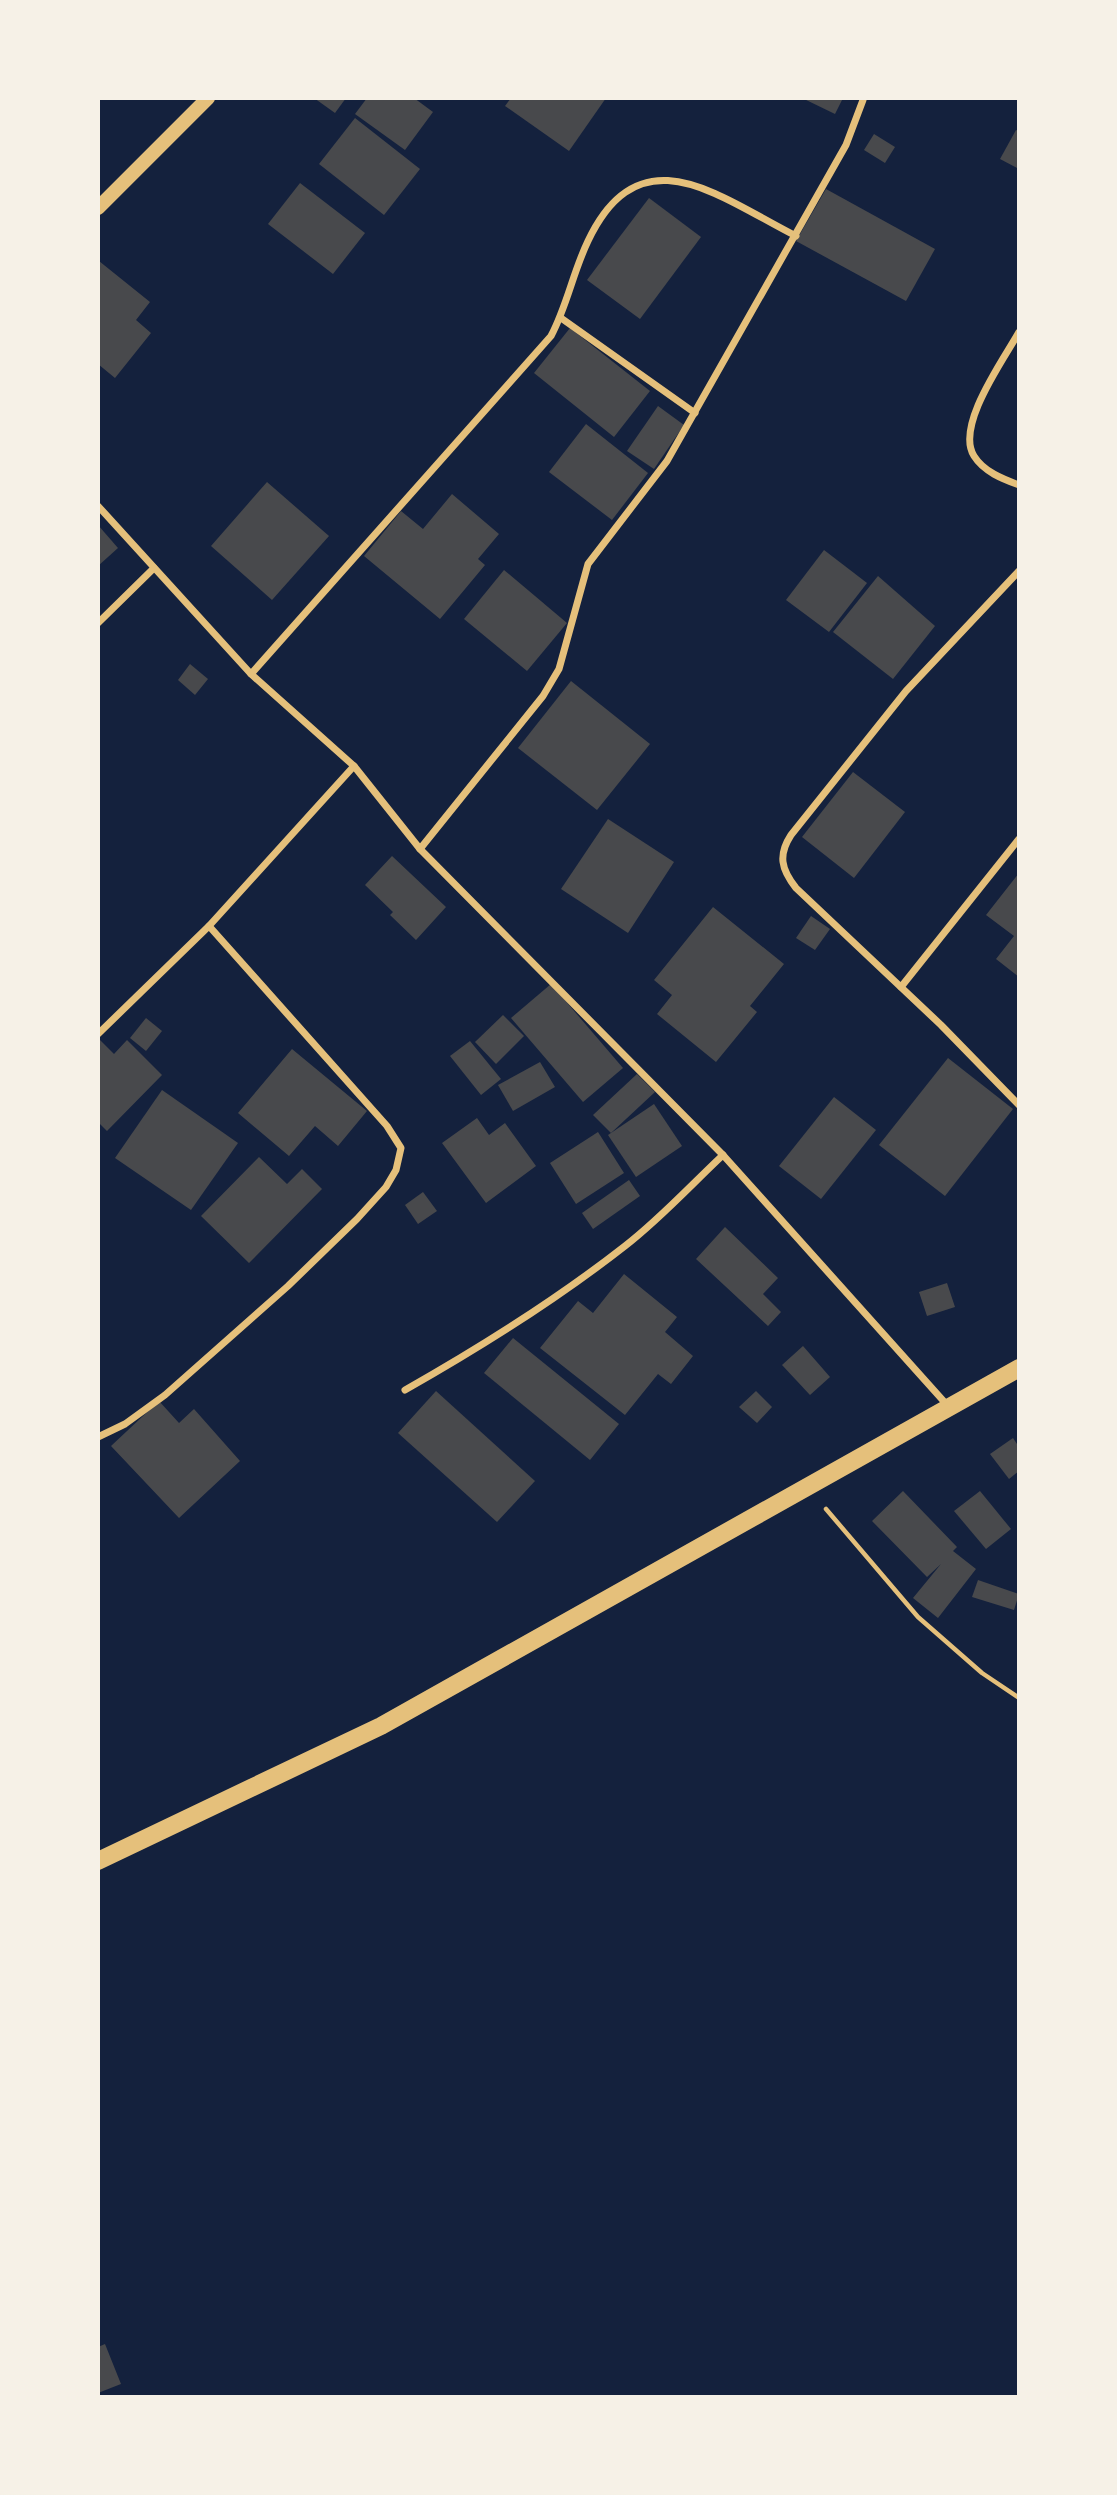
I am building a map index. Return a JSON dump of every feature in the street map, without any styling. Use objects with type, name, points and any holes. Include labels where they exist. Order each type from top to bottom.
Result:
[{"type":"main road","points":[[98,208],[208,98]]},
{"type":"main road","points":[[98,1861],[381,1726],[1019,1368]]},
{"type":"street","points":[[420,849],[543,696],[559,669],[588,564],[667,461],[846,145],[863,100]]},
{"type":"street","points":[[251,674],[551,336],[561,318],[588,242],[599,221],[629,187],[646,181],[667,179],[691,183],[796,236]]},
{"type":"street","points":[[561,318],[695,413]]},
{"type":"street","points":[[1019,332],[974,414],[969,430],[973,455],[981,465],[1019,485]]},
{"type":"street","points":[[98,506],[251,674],[354,766],[420,849],[723,1155],[949,1407]]},
{"type":"street","points":[[98,623],[154,568]]},
{"type":"street","points":[[1019,570],[906,691],[783,846],[782,863],[796,888],[901,987],[1019,1105]]},
{"type":"street","points":[[98,1034],[209,926],[354,766]]},
{"type":"street","points":[[901,987],[1019,839]]},
{"type":"street","points":[[98,1437],[125,1424],[165,1395],[288,1286],[386,1187],[400,1157],[401,1148],[387,1126],[209,926]]},
{"type":"street","points":[[405,1390],[498,1336],[627,1245],[723,1155]]},
{"type":"path","points":[[806,1486],[918,1617],[982,1673],[1019,1698]]},
{"type":"building","points":[[314,98],[346,98],[335,113]]},
{"type":"building","points":[[367,98],[414,98],[433,112],[405,150],[355,114]]},
{"type":"building","points":[[511,98],[606,98],[569,151],[505,106]]},
{"type":"building","points":[[802,98],[843,98],[835,114]]},
{"type":"building","points":[[355,118],[420,169],[384,215],[319,164]]},
{"type":"building","points":[[1016,130],[1019,131],[1019,169],[1000,159]]},
{"type":"building","points":[[874,134],[895,147],[885,163],[864,150]]},
{"type":"building","points":[[300,183],[365,233],[333,274],[268,224]]},
{"type":"building","points":[[826,189],[935,249],[906,301],[796,241]]},
{"type":"building","points":[[649,198],[701,237],[640,319],[587,280]]},
{"type":"building","points":[[99,261],[150,302],[136,320],[151,333],[115,378],[98,364]]},
{"type":"building","points":[[570,328],[650,391],[614,437],[534,373]]},
{"type":"building","points":[[658,406],[684,425],[654,469],[627,451]]},
{"type":"building","points":[[586,424],[648,473],[612,520],[549,472]]},
{"type":"building","points":[[267,482],[329,536],[272,600],[211,546]]},
{"type":"building","points":[[452,494],[499,534],[478,559],[485,565],[440,619],[364,556],[401,511],[423,529]]},
{"type":"building","points":[[98,525],[118,548],[98,566]]},
{"type":"building","points":[[824,550],[867,583],[829,632],[786,600]]},
{"type":"building","points":[[504,570],[567,623],[527,671],[464,619]]},
{"type":"building","points":[[878,576],[935,626],[893,679],[833,632]]},
{"type":"building","points":[[190,664],[208,679],[195,695],[178,680]]},
{"type":"building","points":[[571,681],[650,744],[597,810],[518,748]]},
{"type":"building","points":[[853,772],[905,812],[854,878],[802,837]]},
{"type":"building","points":[[608,819],[674,862],[628,933],[561,889]]},
{"type":"building","points":[[392,856],[446,907],[416,940],[390,915],[393,912],[365,885]]},
{"type":"building","points":[[1019,873],[1019,977],[996,959],[1014,936],[986,915]]},
{"type":"building","points":[[713,907],[784,964],[750,1006],[757,1012],[716,1062],[657,1014],[672,995],[654,980]]},
{"type":"building","points":[[811,916],[830,929],[815,950],[796,938]]},
{"type":"building","points":[[551,984],[623,1068],[583,1102],[511,1018]]},
{"type":"building","points":[[503,1015],[524,1036],[496,1064],[475,1042]]},
{"type":"building","points":[[146,1018],[162,1031],[146,1051],[130,1038]]},
{"type":"building","points":[[98,1038],[114,1054],[127,1040],[162,1075],[107,1131],[98,1122]]},
{"type":"building","points":[[470,1041],[501,1079],[481,1095],[450,1056]]},
{"type":"building","points":[[292,1049],[367,1111],[338,1146],[315,1126],[289,1156],[238,1113]]},
{"type":"building","points":[[948,1058],[1013,1109],[945,1196],[879,1145]]},
{"type":"building","points":[[540,1062],[555,1087],[513,1111],[498,1085]]},
{"type":"building","points":[[637,1074],[655,1092],[611,1133],[593,1115]]},
{"type":"building","points":[[162,1090],[238,1143],[191,1210],[115,1158]]},
{"type":"building","points":[[834,1097],[876,1130],[821,1199],[779,1166]]},
{"type":"building","points":[[654,1104],[682,1146],[636,1177],[608,1135]]},
{"type":"building","points":[[477,1118],[489,1135],[505,1123],[536,1166],[486,1203],[442,1143]]},
{"type":"building","points":[[598,1132],[624,1173],[576,1204],[550,1163]]},
{"type":"building","points":[[259,1157],[287,1184],[302,1169],[322,1189],[249,1263],[201,1216]]},
{"type":"building","points":[[629,1180],[640,1196],[593,1229],[582,1213]]},
{"type":"building","points":[[423,1192],[437,1211],[418,1224],[405,1205]]},
{"type":"building","points":[[725,1227],[778,1278],[763,1294],[781,1312],[768,1326],[696,1259]]},
{"type":"building","points":[[624,1274],[677,1317],[665,1332],[693,1356],[671,1384],[658,1374],[625,1415],[540,1348],[578,1301],[593,1313]]},
{"type":"building","points":[[947,1283],[955,1307],[927,1316],[919,1292]]},
{"type":"building","points":[[513,1338],[619,1424],[590,1460],[484,1373]]},
{"type":"building","points":[[803,1346],[830,1377],[810,1395],[782,1365]]},
{"type":"building","points":[[436,1391],[535,1481],[497,1522],[398,1433]]},
{"type":"building","points":[[756,1391],[772,1407],[757,1423],[739,1407]]},
{"type":"building","points":[[159,1401],[179,1423],[194,1409],[240,1461],[179,1518],[111,1446]]},
{"type":"building","points":[[1013,1438],[1019,1447],[1019,1471],[1009,1479],[990,1454]]},
{"type":"building","points":[[903,1491],[957,1547],[953,1551],[976,1569],[938,1618],[913,1598],[941,1564],[927,1577],[872,1521]]},
{"type":"building","points":[[980,1491],[1011,1529],[986,1549],[954,1511]]},
{"type":"building","points":[[978,1580],[1019,1594],[1014,1610],[972,1597]]},
{"type":"building","points":[[105,2344],[121,2384],[98,2393],[98,2347]]}]
